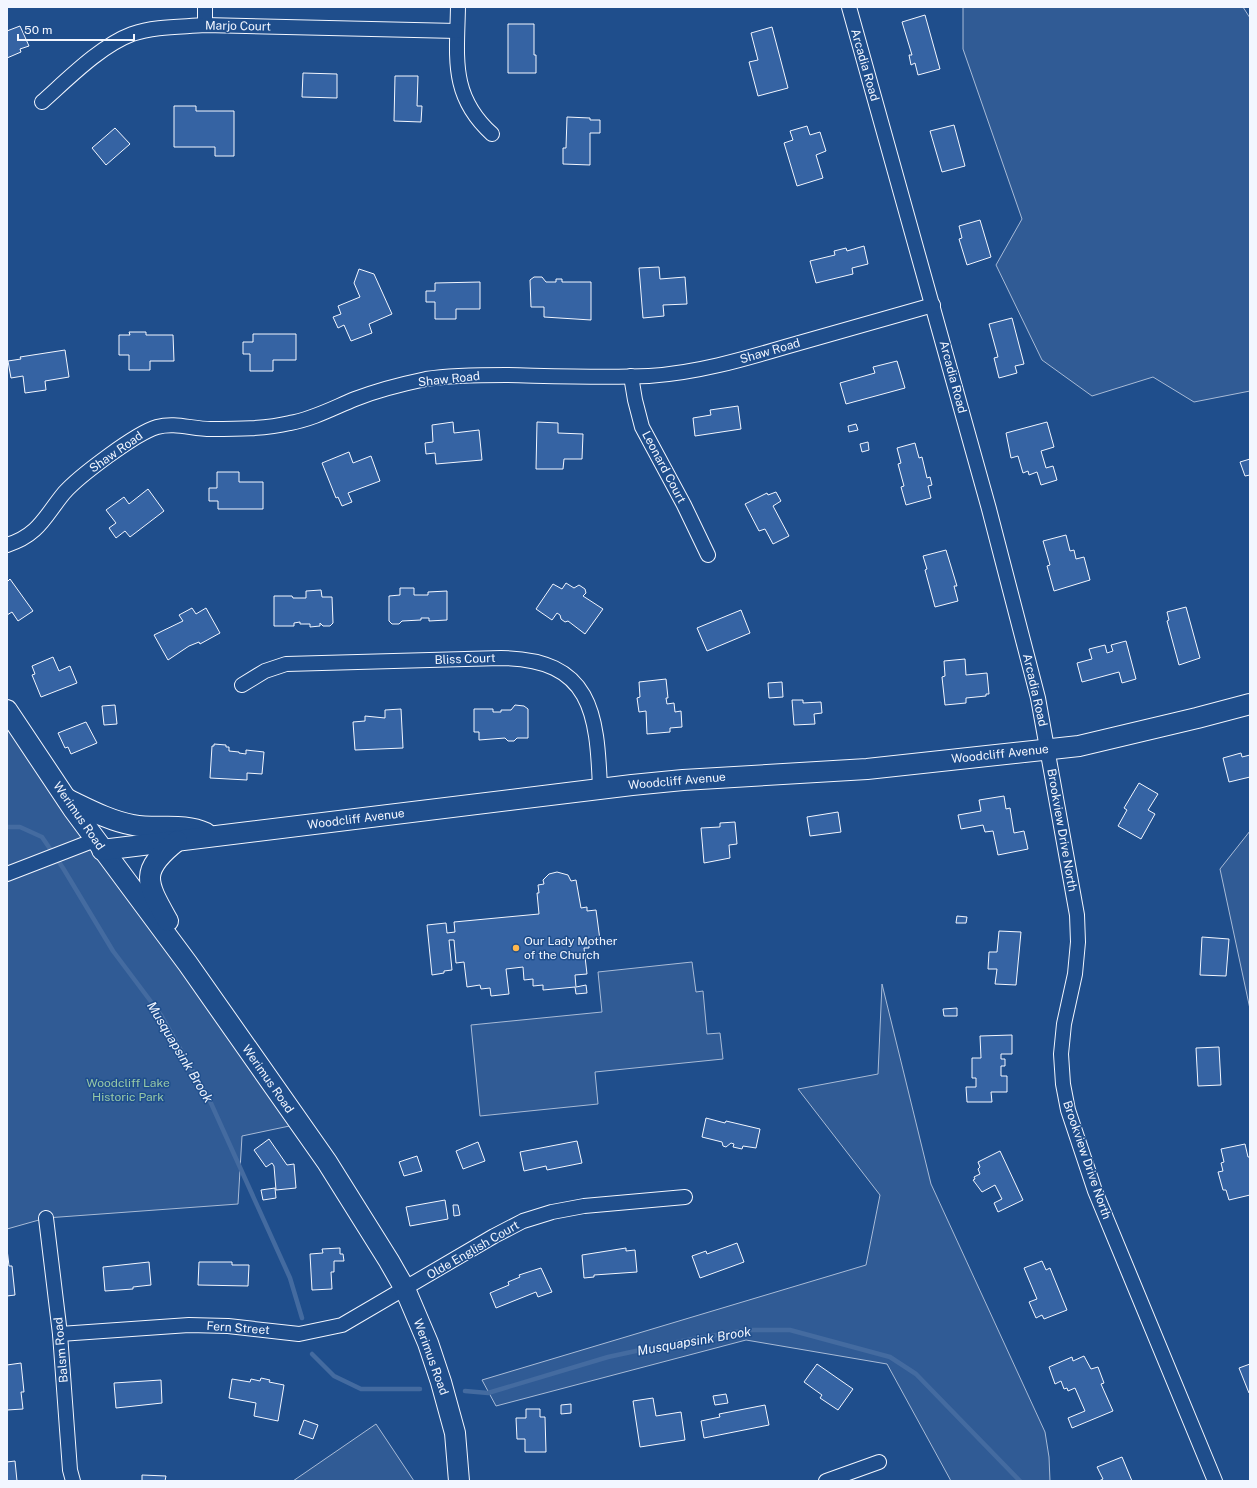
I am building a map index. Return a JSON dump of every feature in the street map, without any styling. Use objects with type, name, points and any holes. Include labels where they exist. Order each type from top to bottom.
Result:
[{"type":"main road","name":"Woodcliff Avenue","points":[[98,845],[177,841],[600,788],[683,780],[867,770],[1079,746],[1250,704]]},
{"type":"main road","name":"Werimus Road","points":[[7,710],[98,845],[188,964],[327,1162],[389,1260],[405,1289],[428,1343],[449,1408],[454,1433],[459,1481]]},
{"type":"main road","points":[[66,798],[111,819],[133,825],[181,826],[198,829],[214,836]]},
{"type":"main road","points":[[177,841],[163,852],[153,864],[149,878],[152,892],[177,937],[188,964]]},
{"type":"street","points":[[205,7],[205,25]]},
{"type":"street","points":[[458,7],[457,58],[460,86],[468,105],[477,120],[492,134]]},
{"type":"street","name":"Arcadia Road","points":[[849,7],[991,516],[1038,698],[1048,749]]},
{"type":"street","name":"Marjo Court","points":[[42,102],[106,48],[132,34],[164,28],[205,25],[457,31]]},
{"type":"street","name":"Shaw Road","points":[[7,545],[31,533],[44,522],[64,493],[79,478],[145,431],[159,426],[174,424],[209,429],[262,427],[289,424],[319,415],[357,398],[391,387],[436,378],[466,375],[650,376],[687,372],[729,363],[933,305]]},
{"type":"street","name":"Leonard Court","points":[[631,376],[642,427],[708,555]]},
{"type":"street","name":"Bliss Court","points":[[242,684],[264,671],[286,664],[501,658],[522,658],[544,663],[560,670],[573,681],[590,706],[597,738],[600,788]]},
{"type":"street","name":"Brookview Drive North","points":[[1048,749],[1077,915],[1078,942],[1075,974],[1064,1024],[1061,1054],[1063,1084],[1068,1110],[1095,1191],[1215,1481]]},
{"type":"street","points":[[7,874],[64,852],[98,845]]},
{"type":"street","name":"Olde English Court","points":[[405,1289],[494,1236],[523,1221],[552,1212],[584,1206],[685,1197]]},
{"type":"street","name":"Balsm Road","points":[[46,1218],[60,1334],[70,1470],[73,1481]]},
{"type":"street","name":"Fern Street","points":[[60,1334],[189,1325],[228,1326],[300,1334],[342,1325],[405,1289]]},
{"type":"street","points":[[826,1481],[879,1462]]},
{"type":"shaded area","points":[[963,7],[1243,7],[1250,18],[1250,391],[1194,402],[1153,377],[1092,396],[1042,360],[996,265],[1022,219],[963,49]]},
{"type":"shaded area","name":"Woodcliff Lake Historic Park","points":[[7,710],[299,1124],[242,1136],[238,1204],[46,1218],[7,1229]]},
{"type":"shaded area","points":[[1250,831],[1250,1009],[1220,869]]},
{"type":"shaded area","points":[[692,962],[696,992],[703,991],[707,1034],[720,1033],[723,1059],[595,1072],[598,1104],[480,1116],[471,1025],[602,1012],[598,972]]},
{"type":"shaded area","points":[[882,984],[931,1184],[1045,1432],[1049,1457],[1050,1481],[951,1481],[887,1364],[746,1340],[496,1406],[482,1380],[866,1265],[880,1195],[798,1089],[878,1074]]},
{"type":"shaded area","points":[[376,1424],[414,1481],[293,1481]]},
{"type":"building","points":[[925,15],[940,69],[918,75],[915,63],[911,65],[909,55],[912,55],[902,22]]},
{"type":"building","points":[[508,24],[534,24],[534,55],[536,55],[536,73],[508,73]]},
{"type":"building","points":[[20,26],[29,46],[20,49],[21,52],[7,58],[7,31]]},
{"type":"building","points":[[772,27],[788,88],[758,96],[749,62],[758,60],[751,33]]},
{"type":"building","points":[[303,73],[337,74],[337,98],[302,97]]},
{"type":"building","points":[[395,76],[418,76],[417,106],[422,106],[421,122],[394,121]]},
{"type":"building","points":[[174,106],[196,106],[196,111],[234,111],[234,156],[215,156],[215,147],[174,147]]},
{"type":"building","points":[[567,117],[600,120],[600,133],[590,133],[590,165],[563,164],[563,148],[566,148]]},
{"type":"building","points":[[954,125],[965,166],[942,172],[930,131]]},
{"type":"building","points":[[807,126],[810,135],[820,132],[826,151],[816,155],[823,178],[797,186],[784,143],[793,140],[790,131]]},
{"type":"building","points":[[115,128],[130,144],[106,165],[92,148]]},
{"type":"building","points":[[980,220],[991,257],[967,265],[959,239],[962,238],[959,226]]},
{"type":"building","points":[[864,246],[868,264],[852,268],[853,274],[816,283],[810,261],[835,255],[834,251],[846,248],[847,251]]},
{"type":"building","points":[[659,267],[660,279],[685,277],[687,304],[663,305],[664,316],[643,318],[639,268]]},
{"type":"building","points":[[359,269],[374,274],[392,314],[369,324],[372,333],[351,341],[344,325],[338,328],[333,317],[341,314],[338,306],[360,297],[354,283]]},
{"type":"building","points":[[534,277],[542,277],[546,282],[556,282],[556,279],[562,279],[562,282],[591,282],[591,320],[544,317],[544,307],[531,307],[530,280]]},
{"type":"building","points":[[480,282],[480,309],[456,309],[456,319],[435,319],[435,302],[426,302],[426,291],[435,291],[435,283]]},
{"type":"building","points":[[1012,318],[1024,364],[1015,366],[1017,373],[999,378],[994,358],[998,357],[989,324]]},
{"type":"building","points":[[129,332],[146,332],[146,335],[173,335],[174,361],[150,361],[150,370],[129,370],[129,355],[119,355],[119,335],[130,335]]},
{"type":"building","points":[[253,334],[296,334],[296,360],[273,360],[273,371],[250,371],[250,354],[243,354],[243,342],[253,342]]},
{"type":"building","points":[[65,350],[69,377],[45,381],[46,390],[25,393],[23,376],[11,378],[8,361],[21,359],[20,357]]},
{"type":"building","points":[[897,361],[905,388],[846,404],[840,383],[875,373],[873,367]]},
{"type":"building","points":[[738,406],[741,429],[695,436],[693,418],[711,415],[710,410]]},
{"type":"building","points":[[453,422],[454,433],[479,430],[482,460],[436,464],[435,453],[426,454],[425,443],[433,442],[432,425]]},
{"type":"building","points":[[537,422],[558,423],[558,433],[583,434],[582,459],[564,459],[563,469],[536,469]]},
{"type":"building","points":[[1047,422],[1054,447],[1041,451],[1046,468],[1053,466],[1057,480],[1041,485],[1037,472],[1029,475],[1028,471],[1023,473],[1018,456],[1011,458],[1006,433]]},
{"type":"building","points":[[856,424],[858,430],[849,432],[848,426]]},
{"type":"building","points":[[868,442],[869,450],[862,452],[860,444]]},
{"type":"building","points":[[915,443],[919,458],[922,457],[927,478],[930,477],[932,485],[928,486],[931,498],[906,505],[901,487],[904,486],[898,464],[901,463],[897,448]]},
{"type":"building","points":[[349,452],[353,463],[371,456],[380,481],[348,493],[352,502],[342,506],[338,497],[336,498],[322,463]]},
{"type":"building","points":[[1250,459],[1250,475],[1245,476],[1240,462]]},
{"type":"building","points":[[217,472],[239,472],[239,482],[263,482],[263,509],[218,509],[218,501],[209,501],[209,488],[217,488]]},
{"type":"building","points":[[148,489],[164,511],[130,537],[125,531],[116,538],[109,528],[116,523],[106,510],[124,497],[129,504]]},
{"type":"building","points":[[776,492],[781,501],[773,506],[789,536],[773,544],[765,529],[759,531],[745,504],[767,493],[768,495]]},
{"type":"building","points":[[1066,535],[1070,551],[1074,550],[1076,559],[1084,557],[1090,580],[1054,591],[1047,566],[1050,565],[1043,541]]},
{"type":"building","points":[[946,550],[957,586],[954,586],[958,601],[935,607],[925,570],[927,569],[923,556]]},
{"type":"building","points":[[10,579],[33,611],[18,621],[12,612],[7,615],[7,582]]},
{"type":"building","points":[[566,583],[574,588],[579,585],[585,589],[586,593],[583,596],[603,609],[585,634],[568,621],[565,622],[561,619],[560,615],[557,613],[552,620],[536,609],[553,584],[562,589]]},
{"type":"building","points":[[400,588],[414,588],[414,595],[428,595],[428,592],[447,591],[447,620],[429,621],[429,618],[421,618],[421,620],[402,621],[399,624],[392,624],[389,621],[389,596],[400,595]]},
{"type":"building","points":[[321,590],[322,597],[332,597],[333,623],[330,626],[323,626],[320,623],[320,626],[310,627],[310,624],[300,624],[300,622],[294,623],[294,626],[274,626],[274,596],[306,598],[306,591]]},
{"type":"building","points":[[1186,607],[1200,658],[1179,665],[1167,621],[1169,620],[1167,612]]},
{"type":"building","points":[[192,608],[196,614],[206,608],[220,633],[200,644],[199,642],[189,646],[168,660],[154,635],[183,621],[179,615]]},
{"type":"building","points":[[741,610],[750,633],[707,651],[697,628]]},
{"type":"building","points":[[1126,641],[1136,679],[1122,683],[1119,672],[1082,682],[1077,663],[1092,659],[1089,649],[1105,645],[1107,653],[1113,651],[1111,645]]},
{"type":"building","points":[[53,657],[59,671],[70,666],[77,683],[41,697],[32,675],[35,674],[32,666]]},
{"type":"building","points":[[965,659],[966,675],[987,673],[989,694],[986,694],[986,696],[966,698],[966,703],[945,705],[942,677],[945,676],[944,661]]},
{"type":"building","points":[[666,679],[668,698],[666,698],[667,704],[674,703],[675,712],[681,711],[682,727],[670,728],[670,732],[647,734],[646,711],[639,712],[637,698],[640,697],[639,682]]},
{"type":"building","points":[[782,682],[783,697],[769,698],[768,683]]},
{"type":"building","points":[[792,700],[803,700],[803,703],[821,702],[822,713],[814,714],[815,724],[794,725]]},
{"type":"building","points":[[115,705],[117,724],[104,725],[102,706]]},
{"type":"building","points":[[515,705],[524,706],[528,709],[528,738],[517,738],[514,741],[508,741],[505,738],[479,740],[479,732],[474,732],[474,709],[493,709],[493,712],[501,712],[501,710],[511,710]]},
{"type":"building","points":[[401,709],[403,748],[355,750],[353,722],[365,721],[365,716],[385,718],[385,710]]},
{"type":"building","points":[[86,722],[97,743],[71,754],[68,747],[65,748],[58,733]]},
{"type":"building","points":[[214,744],[226,745],[226,747],[229,747],[229,751],[239,753],[246,754],[246,750],[264,752],[262,774],[247,773],[247,780],[210,778],[212,746],[214,746]]},
{"type":"building","points":[[1241,753],[1242,757],[1250,755],[1250,777],[1229,782],[1223,758]]},
{"type":"building","points":[[1139,783],[1158,794],[1148,810],[1155,814],[1141,839],[1118,826],[1127,810],[1124,808]]},
{"type":"building","points":[[1004,796],[1006,809],[1010,808],[1014,833],[1024,831],[1028,849],[998,855],[993,831],[985,832],[983,825],[961,829],[958,815],[981,811],[979,800]]},
{"type":"building","points":[[838,812],[841,832],[810,836],[807,817]]},
{"type":"building","points":[[735,822],[737,844],[729,845],[730,858],[704,863],[701,828],[720,827],[720,823]]},
{"type":"building","points":[[557,872],[568,875],[571,881],[576,880],[581,908],[587,907],[587,911],[596,910],[600,940],[589,941],[589,948],[584,948],[587,974],[575,975],[576,987],[586,985],[587,993],[576,994],[575,987],[543,990],[543,985],[533,986],[533,979],[524,980],[523,967],[506,969],[509,994],[491,996],[490,988],[481,989],[480,985],[467,987],[464,962],[456,963],[454,940],[449,940],[452,970],[432,975],[427,925],[446,923],[447,933],[455,932],[454,922],[539,914],[537,893],[539,893],[538,885],[544,884],[543,880],[549,874]]},
{"type":"building","points":[[957,916],[967,917],[966,923],[956,923]]},
{"type":"building","points":[[999,931],[1021,932],[1016,985],[995,984],[997,969],[988,969],[989,952],[997,952]]},
{"type":"building","points":[[1202,937],[1229,939],[1226,976],[1200,975]]},
{"type":"building","points":[[957,1008],[957,1016],[944,1016],[943,1009]]},
{"type":"building","points":[[1012,1035],[1012,1054],[1001,1054],[1001,1059],[1005,1059],[1005,1066],[1001,1066],[1001,1076],[1007,1076],[1007,1092],[991,1092],[992,1102],[967,1102],[966,1087],[976,1087],[976,1078],[972,1078],[972,1058],[981,1058],[980,1036]]},
{"type":"building","points":[[1219,1047],[1221,1085],[1198,1086],[1196,1048]]},
{"type":"building","points":[[706,1118],[760,1129],[756,1148],[743,1146],[742,1149],[733,1147],[734,1144],[731,1143],[726,1147],[723,1146],[722,1142],[702,1137]]},
{"type":"building","points":[[269,1139],[287,1165],[294,1164],[296,1188],[276,1190],[274,1166],[272,1163],[266,1167],[254,1150]]},
{"type":"building","points":[[577,1141],[582,1163],[547,1170],[546,1166],[524,1171],[520,1152]]},
{"type":"building","points":[[478,1142],[485,1161],[463,1169],[456,1151]]},
{"type":"building","points":[[1245,1144],[1248,1157],[1250,1157],[1250,1195],[1229,1200],[1226,1190],[1223,1190],[1218,1172],[1223,1171],[1221,1163],[1224,1162],[1221,1149]]},
{"type":"building","points":[[1000,1151],[1023,1200],[998,1212],[994,1203],[1002,1199],[995,1185],[982,1192],[973,1180],[975,1179],[974,1177],[980,1174],[978,1162]]},
{"type":"building","points":[[417,1156],[422,1171],[404,1176],[399,1162]]},
{"type":"building","points":[[275,1188],[276,1198],[263,1200],[261,1190]]},
{"type":"building","points":[[445,1200],[448,1219],[410,1226],[406,1207]]},
{"type":"building","points":[[453,1205],[458,1205],[460,1215],[454,1216]]},
{"type":"building","points":[[737,1243],[744,1262],[700,1278],[692,1256],[706,1251],[707,1254]]},
{"type":"building","points":[[340,1248],[340,1254],[343,1254],[344,1261],[334,1261],[334,1272],[331,1272],[332,1289],[312,1290],[310,1254],[323,1253],[322,1249]]},
{"type":"building","points":[[626,1248],[626,1251],[635,1250],[637,1272],[594,1275],[594,1277],[584,1278],[582,1255]]},
{"type":"building","points":[[7,1249],[9,1266],[12,1266],[15,1295],[7,1296]]},
{"type":"building","points":[[1042,1261],[1046,1270],[1050,1268],[1067,1310],[1044,1319],[1042,1315],[1036,1318],[1029,1302],[1037,1299],[1024,1268]]},
{"type":"building","points":[[149,1262],[151,1285],[133,1287],[133,1289],[105,1291],[103,1267]]},
{"type":"building","points":[[199,1262],[232,1262],[232,1265],[249,1265],[248,1286],[198,1285]]},
{"type":"building","points":[[541,1268],[552,1292],[538,1297],[536,1292],[496,1308],[490,1293],[509,1285],[508,1282],[520,1277],[519,1275]]},
{"type":"building","points":[[1084,1356],[1091,1369],[1098,1367],[1104,1383],[1101,1384],[1113,1411],[1072,1428],[1068,1418],[1085,1411],[1075,1388],[1068,1391],[1067,1388],[1064,1389],[1061,1381],[1055,1384],[1049,1367],[1072,1357],[1073,1361]]},
{"type":"building","points":[[21,1363],[24,1392],[21,1392],[23,1409],[7,1410],[7,1365]]},
{"type":"building","points":[[817,1364],[853,1389],[838,1410],[820,1398],[822,1395],[804,1382]]},
{"type":"building","points":[[1250,1364],[1250,1392],[1249,1393],[1239,1368]]},
{"type":"building","points":[[261,1378],[270,1380],[269,1382],[284,1385],[278,1421],[254,1416],[256,1403],[229,1398],[232,1379],[250,1382],[251,1379],[260,1381]]},
{"type":"building","points":[[161,1380],[162,1403],[116,1408],[114,1383]]},
{"type":"building","points":[[726,1394],[728,1403],[715,1405],[713,1396]]},
{"type":"building","points":[[653,1398],[656,1416],[681,1412],[685,1440],[640,1447],[633,1401]]},
{"type":"building","points":[[571,1404],[571,1413],[561,1414],[561,1405]]},
{"type":"building","points":[[765,1405],[769,1425],[704,1438],[701,1421],[720,1417],[719,1414]]},
{"type":"building","points":[[526,1409],[540,1409],[540,1417],[545,1417],[546,1452],[525,1452],[525,1439],[517,1439],[516,1418],[526,1418]]},
{"type":"building","points":[[304,1420],[318,1425],[313,1439],[299,1434]]},
{"type":"building","points":[[1122,1457],[1132,1481],[1099,1481],[1103,1479],[1097,1467]]},
{"type":"building","points":[[15,1461],[17,1481],[7,1481],[7,1462]]},
{"type":"building","points":[[142,1475],[166,1476],[165,1481],[142,1481]]},
{"type":"waterway","name":"Musquapsink Brook","points":[[7,827],[20,827],[42,837],[63,868],[113,951],[161,1015],[210,1101],[290,1278],[302,1318]]},
{"type":"waterway","name":"Musquapsink Brook","points":[[465,1391],[488,1393],[608,1357],[682,1341],[747,1330],[790,1330],[890,1357],[916,1374],[1020,1481]]},
{"type":"waterway","name":"Musquapsink Brook","points":[[312,1354],[334,1376],[361,1389],[420,1389]]},
{"type":"place","name":"Our Lady Mother of the Church","points":[[516,948]]}]
